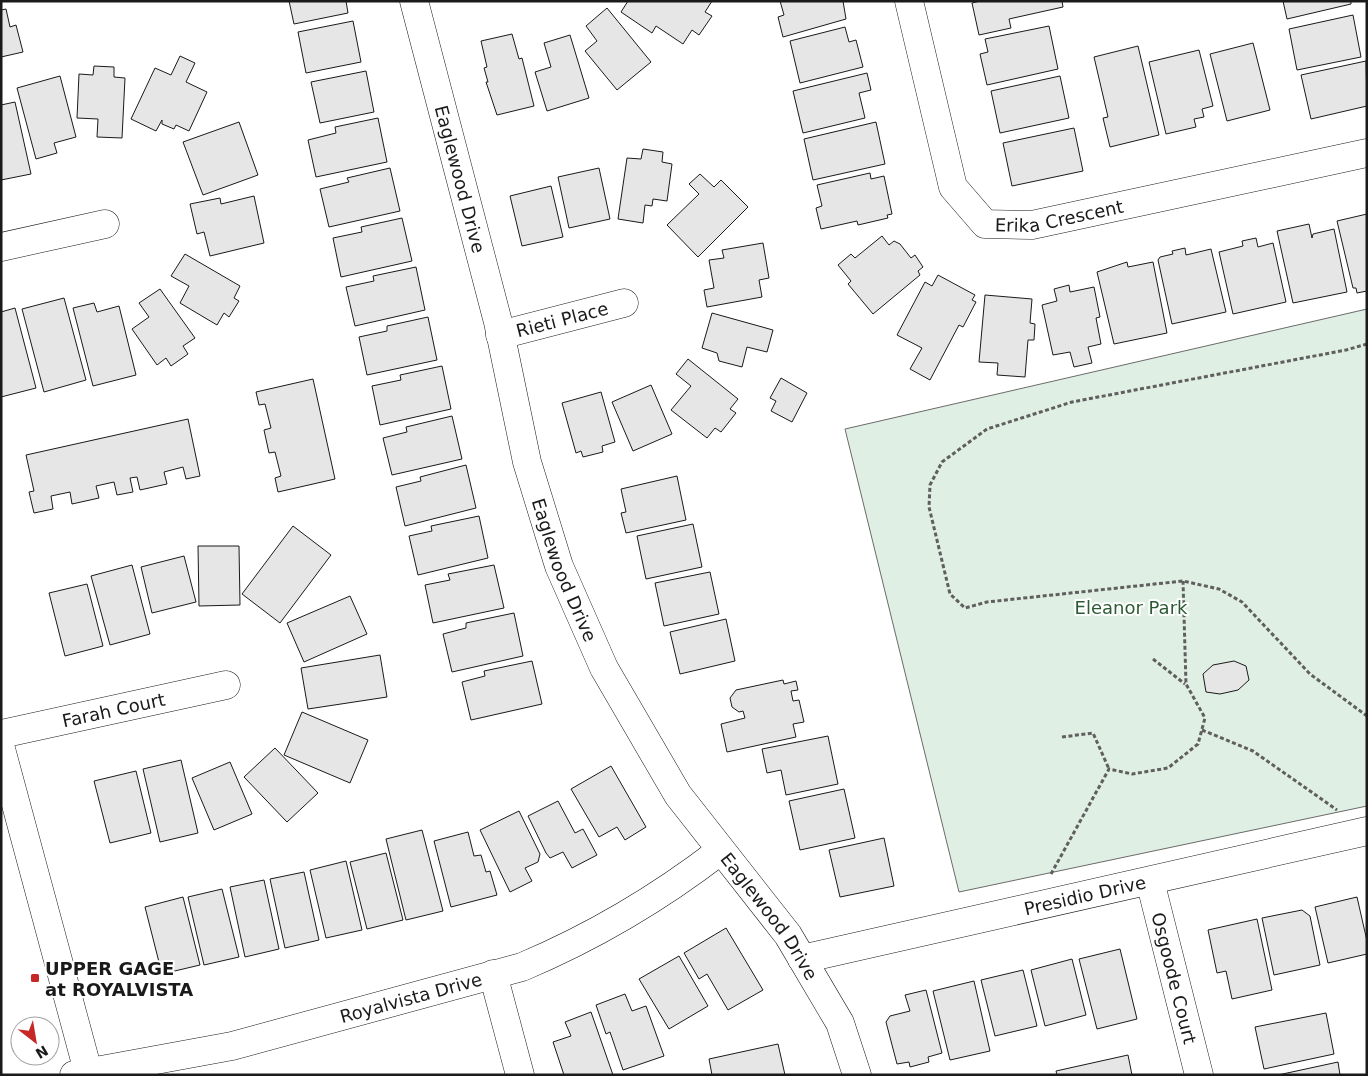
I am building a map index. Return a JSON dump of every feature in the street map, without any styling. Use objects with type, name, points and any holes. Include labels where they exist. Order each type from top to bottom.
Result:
[{"type":"street","name":"Eaglewood Drive","points":[[414,1],[500,335],[527,462],[559,566],[604,668],[678,795],[720,851],[788,935],[840,1024],[857,1075]]},
{"type":"street","name":"Erika Crescent","points":[[909,1],[952,186],[985,224],[1032,225],[1367,152]]},
{"type":"street","points":[[1,246],[105,224]]},
{"type":"street","name":"Rieti Place","points":[[500,335],[624,303]]},
{"type":"street","name":"Farah Court","points":[[1,734],[226,685]]},
{"type":"street","points":[[1,749],[83,1074]]},
{"type":"street","name":"Presidio Drive","points":[[802,960],[1367,831]]},
{"type":"street","name":"Royalvista Drive","points":[[83,1074],[232,1046],[530,963],[640,908],[720,851]]},
{"type":"street","name":"Osgoode Court","points":[[1150,881],[1198,1075]]},
{"type":"street","points":[[493,974],[520,1075]]},
{"type":"path","points":[[1367,344],[1346,350],[1072,402],[987,429],[942,462],[930,485],[928,507],[950,594],[965,608],[986,602],[1183,581],[1219,589],[1242,602],[1310,674],[1367,716]]},
{"type":"path","points":[[1183,581],[1186,684]]},
{"type":"path","points":[[1109,769],[1132,774],[1168,768],[1198,744],[1205,718],[1186,684],[1153,659]]},
{"type":"path","points":[[1202,730],[1252,751],[1342,814]]},
{"type":"path","points":[[1062,738],[1093,733],[1109,769]]},
{"type":"path","points":[[1033,907],[1109,769]]},
{"type":"green space","name":"Eleanor Park","points":[[1367,309],[1367,806],[959,892],[845,429]]},
{"type":"building","points":[[289,1],[346,1],[348,13],[294,24]]},
{"type":"building","points":[[628,1],[712,1],[705,12],[712,16],[699,35],[692,30],[683,44],[656,26],[652,33],[621,12]]},
{"type":"building","points":[[780,1],[843,1],[846,19],[783,37],[778,17],[784,15]]},
{"type":"building","points":[[980,1],[1062,1],[1063,7],[1009,19],[1011,28],[979,35],[972,3]]},
{"type":"building","points":[[1283,1],[1351,1],[1351,4],[1287,19]]},
{"type":"building","points":[[607,8],[651,62],[617,90],[585,51],[597,41],[586,26]]},
{"type":"building","points":[[6,9],[10,27],[16,25],[23,52],[1,57],[1,10]]},
{"type":"building","points":[[1353,15],[1361,57],[1297,70],[1289,29]]},
{"type":"building","points":[[353,21],[361,62],[306,73],[298,32]]},
{"type":"building","points":[[1049,26],[1058,69],[987,85],[980,54],[988,52],[985,39]]},
{"type":"building","points":[[845,27],[849,42],[856,40],[863,67],[800,83],[790,41]]},
{"type":"building","points":[[512,34],[519,59],[522,58],[534,106],[497,115],[486,82],[488,82],[484,68],[487,67],[481,41]]},
{"type":"building","points":[[570,35],[589,98],[547,111],[535,72],[551,67],[544,43]]},
{"type":"building","points":[[1253,43],[1270,110],[1227,121],[1210,54]]},
{"type":"building","points":[[1138,46],[1159,135],[1110,147],[1103,118],[1108,117],[1094,57]]},
{"type":"building","points":[[1199,50],[1213,106],[1202,109],[1204,117],[1194,119],[1196,127],[1166,134],[1149,62]]},
{"type":"building","points":[[180,56],[195,63],[186,82],[207,92],[189,131],[176,125],[174,129],[162,124],[162,120],[156,131],[131,119],[155,68],[171,75]]},
{"type":"building","points":[[1366,61],[1367,106],[1311,119],[1301,75]]},
{"type":"building","points":[[94,66],[114,67],[114,77],[125,78],[122,138],[97,137],[98,119],[77,118],[79,74],[93,75]]},
{"type":"building","points":[[366,71],[374,112],[320,123],[311,82]]},
{"type":"building","points":[[867,73],[871,90],[859,93],[865,118],[803,133],[793,91]]},
{"type":"building","points":[[60,76],[76,137],[54,143],[57,153],[36,159],[17,88]]},
{"type":"building","points":[[1060,76],[1069,118],[1000,133],[991,91]]},
{"type":"building","points":[[15,102],[31,174],[1,180],[1,105]]},
{"type":"building","points":[[378,118],[387,162],[316,177],[308,140],[336,133],[335,127]]},
{"type":"building","points":[[239,122],[258,175],[203,195],[183,142]]},
{"type":"building","points":[[876,122],[885,164],[813,180],[804,139]]},
{"type":"building","points":[[1074,128],[1083,171],[1012,186],[1003,143]]},
{"type":"building","points":[[643,149],[663,152],[662,162],[672,164],[667,201],[653,199],[652,206],[645,205],[643,223],[618,219],[627,158],[641,159]]},
{"type":"building","points":[[390,168],[400,211],[329,227],[320,189],[349,182],[347,178]]},
{"type":"building","points":[[599,168],[610,219],[569,228],[558,177]]},
{"type":"building","points":[[870,173],[871,179],[884,176],[892,214],[887,215],[888,218],[858,225],[857,221],[821,229],[816,208],[822,206],[817,185]]},
{"type":"building","points":[[700,174],[714,187],[721,180],[748,207],[698,257],[667,225],[699,194],[689,184]]},
{"type":"building","points":[[551,186],[563,237],[522,246],[510,196]]},
{"type":"building","points":[[254,196],[264,243],[210,256],[204,232],[197,234],[190,204],[220,198],[221,204]]},
{"type":"building","points":[[1367,214],[1367,291],[1357,293],[1356,288],[1353,288],[1337,221]]},
{"type":"building","points":[[402,218],[412,261],[341,277],[333,238],[362,232],[361,227]]},
{"type":"building","points":[[1309,224],[1312,238],[1313,234],[1334,229],[1347,292],[1293,303],[1277,231]]},
{"type":"building","points":[[882,236],[889,245],[894,241],[900,244],[911,258],[915,255],[923,267],[918,271],[920,275],[873,314],[848,284],[851,281],[838,265],[851,254],[855,258]]},
{"type":"building","points":[[1256,238],[1258,247],[1273,243],[1286,302],[1233,314],[1219,252],[1243,246],[1242,241]]},
{"type":"building","points":[[763,243],[769,278],[759,280],[762,297],[707,307],[704,290],[714,288],[709,260],[724,258],[722,250]]},
{"type":"building","points":[[1185,248],[1186,255],[1211,249],[1226,312],[1172,324],[1158,260],[1160,257],[1173,254],[1172,251]]},
{"type":"building","points":[[185,254],[240,286],[234,298],[239,301],[229,317],[224,313],[217,325],[180,303],[189,286],[171,276]]},
{"type":"building","points":[[1127,262],[1128,267],[1153,262],[1167,333],[1114,344],[1097,272]]},
{"type":"building","points":[[416,267],[425,310],[355,326],[346,287],[374,281],[373,276]]},
{"type":"building","points":[[938,275],[975,295],[972,300],[976,302],[963,327],[959,325],[930,380],[910,369],[922,348],[897,335],[925,282],[932,286]]},
{"type":"building","points":[[1069,285],[1070,292],[1094,287],[1100,317],[1096,318],[1101,344],[1088,347],[1092,363],[1074,367],[1070,352],[1053,355],[1042,305],[1057,301],[1054,289]]},
{"type":"building","points":[[160,289],[195,338],[183,346],[188,354],[171,366],[166,358],[157,365],[132,329],[149,317],[139,303]]},
{"type":"building","points":[[985,295],[1032,299],[1030,323],[1035,324],[1034,340],[1028,340],[1025,377],[997,375],[998,363],[979,362]]},
{"type":"building","points":[[64,298],[86,380],[44,392],[22,309]]},
{"type":"building","points":[[94,303],[97,312],[119,306],[136,375],[93,386],[73,308]]},
{"type":"building","points":[[15,308],[36,388],[1,397],[1,312]]},
{"type":"building","points":[[712,313],[773,330],[767,352],[747,347],[742,367],[719,361],[717,353],[702,348]]},
{"type":"building","points":[[428,317],[437,360],[367,375],[359,337],[387,331],[387,326]]},
{"type":"building","points":[[688,359],[738,399],[730,409],[736,413],[721,432],[715,428],[707,438],[671,410],[691,386],[676,374]]},
{"type":"building","points":[[442,366],[451,409],[380,425],[372,386],[401,380],[400,375]]},
{"type":"building","points":[[781,378],[807,393],[792,422],[771,411],[776,401],[770,398]]},
{"type":"building","points":[[313,379],[335,479],[278,492],[275,478],[281,476],[275,452],[269,453],[264,430],[271,428],[265,404],[259,405],[256,392]]},
{"type":"building","points":[[651,385],[672,434],[633,451],[612,402]]},
{"type":"building","points":[[601,392],[615,442],[602,446],[603,452],[583,457],[581,451],[576,453],[562,403]]},
{"type":"building","points":[[452,416],[462,459],[392,475],[383,438],[407,432],[406,427]]},
{"type":"building","points":[[188,419],[200,476],[186,479],[183,467],[164,472],[167,484],[140,490],[137,477],[130,478],[133,492],[117,495],[114,482],[96,486],[99,498],[72,504],[70,492],[51,496],[53,509],[34,513],[29,492],[34,491],[26,455]]},
{"type":"building","points":[[466,465],[476,508],[405,526],[396,487],[421,481],[420,477]]},
{"type":"building","points":[[677,476],[686,520],[626,533],[621,513],[626,512],[621,489]]},
{"type":"building","points":[[479,516],[488,558],[418,575],[409,536],[432,531],[431,526]]},
{"type":"building","points":[[693,524],[702,567],[646,579],[637,536]]},
{"type":"building","points":[[293,526],[331,555],[280,623],[242,594]]},
{"type":"building","points":[[198,546],[239,546],[240,605],[199,606]]},
{"type":"building","points":[[184,556],[196,602],[152,613],[141,567]]},
{"type":"building","points":[[132,565],[150,634],[110,645],[91,576]]},
{"type":"building","points":[[494,565],[504,608],[433,623],[425,585],[450,580],[448,574]]},
{"type":"building","points":[[710,572],[719,614],[664,626],[655,583]]},
{"type":"building","points":[[87,584],[103,646],[65,656],[49,593]]},
{"type":"building","points":[[350,596],[367,634],[304,662],[287,623]]},
{"type":"building","points":[[514,613],[523,656],[452,672],[443,634],[466,628],[466,623]]},
{"type":"building","points":[[726,619],[735,661],[680,674],[670,632]]},
{"type":"building","points":[[380,655],[387,697],[308,709],[301,668]]},
{"type":"building","points":[[532,661],[542,704],[471,720],[462,682],[485,676],[484,671]]},
{"type":"building","points":[[1234,661],[1246,666],[1249,680],[1238,690],[1220,694],[1206,692],[1203,674],[1213,665]]},
{"type":"building","points":[[783,680],[784,684],[796,681],[798,690],[791,691],[793,701],[799,700],[804,722],[793,724],[796,737],[727,752],[721,724],[745,718],[743,711],[739,712],[732,707],[730,698],[736,690]]},
{"type":"building","points":[[302,712],[368,740],[350,783],[284,755]]},
{"type":"building","points":[[828,736],[838,784],[786,795],[781,770],[767,773],[762,749]]},
{"type":"building","points":[[275,748],[318,793],[287,822],[244,777]]},
{"type":"building","points":[[181,760],[198,833],[160,842],[143,769]]},
{"type":"building","points":[[230,762],[252,814],[214,830],[192,778]]},
{"type":"building","points":[[611,766],[646,827],[625,840],[617,827],[599,837],[571,789]]},
{"type":"building","points":[[136,771],[151,833],[110,843],[94,781]]},
{"type":"building","points":[[844,789],[855,838],[800,850],[789,801]]},
{"type":"building","points":[[558,801],[575,833],[583,829],[597,855],[572,868],[563,852],[550,858],[528,816]]},
{"type":"building","points":[[519,811],[540,854],[538,862],[525,868],[532,881],[510,892],[480,830]]},
{"type":"building","points":[[422,830],[443,911],[406,920],[386,839]]},
{"type":"building","points":[[468,832],[474,856],[481,855],[486,872],[490,871],[497,895],[451,907],[434,841]]},
{"type":"building","points":[[884,838],[894,886],[840,897],[829,850]]},
{"type":"building","points":[[386,853],[403,920],[367,929],[350,862]]},
{"type":"building","points":[[346,861],[362,930],[326,938],[310,870]]},
{"type":"building","points":[[304,872],[319,940],[285,948],[270,879]]},
{"type":"building","points":[[264,880],[279,949],[245,957],[230,887]]},
{"type":"building","points":[[222,889],[239,957],[204,965],[188,897]]},
{"type":"building","points":[[183,897],[200,965],[162,974],[145,907]]},
{"type":"building","points":[[1357,897],[1367,941],[1367,954],[1328,963],[1315,907]]},
{"type":"building","points":[[1302,910],[1310,916],[1320,965],[1274,975],[1262,918]]},
{"type":"building","points":[[1257,919],[1272,990],[1232,999],[1226,971],[1217,973],[1208,930]]},
{"type":"building","points":[[726,928],[763,990],[728,1010],[707,974],[699,979],[684,953]]},
{"type":"building","points":[[1120,949],[1137,1019],[1097,1029],[1079,959]]},
{"type":"building","points":[[679,956],[708,1006],[669,1029],[639,979]]},
{"type":"building","points":[[1072,959],[1086,1015],[1045,1026],[1031,970]]},
{"type":"building","points":[[1023,970],[1037,1026],[995,1036],[981,980]]},
{"type":"building","points":[[974,981],[990,1051],[950,1060],[933,991]]},
{"type":"building","points":[[926,990],[942,1053],[928,1057],[929,1062],[910,1067],[909,1062],[897,1064],[886,1022],[890,1016],[910,1011],[905,995]]},
{"type":"building","points":[[625,994],[632,1011],[646,1006],[664,1056],[623,1070],[610,1032],[606,1034],[596,1005]]},
{"type":"building","points":[[591,1012],[613,1075],[564,1075],[553,1042],[571,1036],[565,1022]]},
{"type":"building","points":[[1326,1013],[1334,1054],[1264,1069],[1255,1027]]},
{"type":"building","points":[[778,1044],[785,1075],[712,1075],[709,1059]]},
{"type":"building","points":[[1128,1055],[1132,1075],[1057,1075],[1056,1071]]},
{"type":"building","points":[[1338,1062],[1340,1075],[1278,1075]]},
{"type":"place","name":"UPPER GAGE at ROYALVISTA","points":[[35,978]]}]
